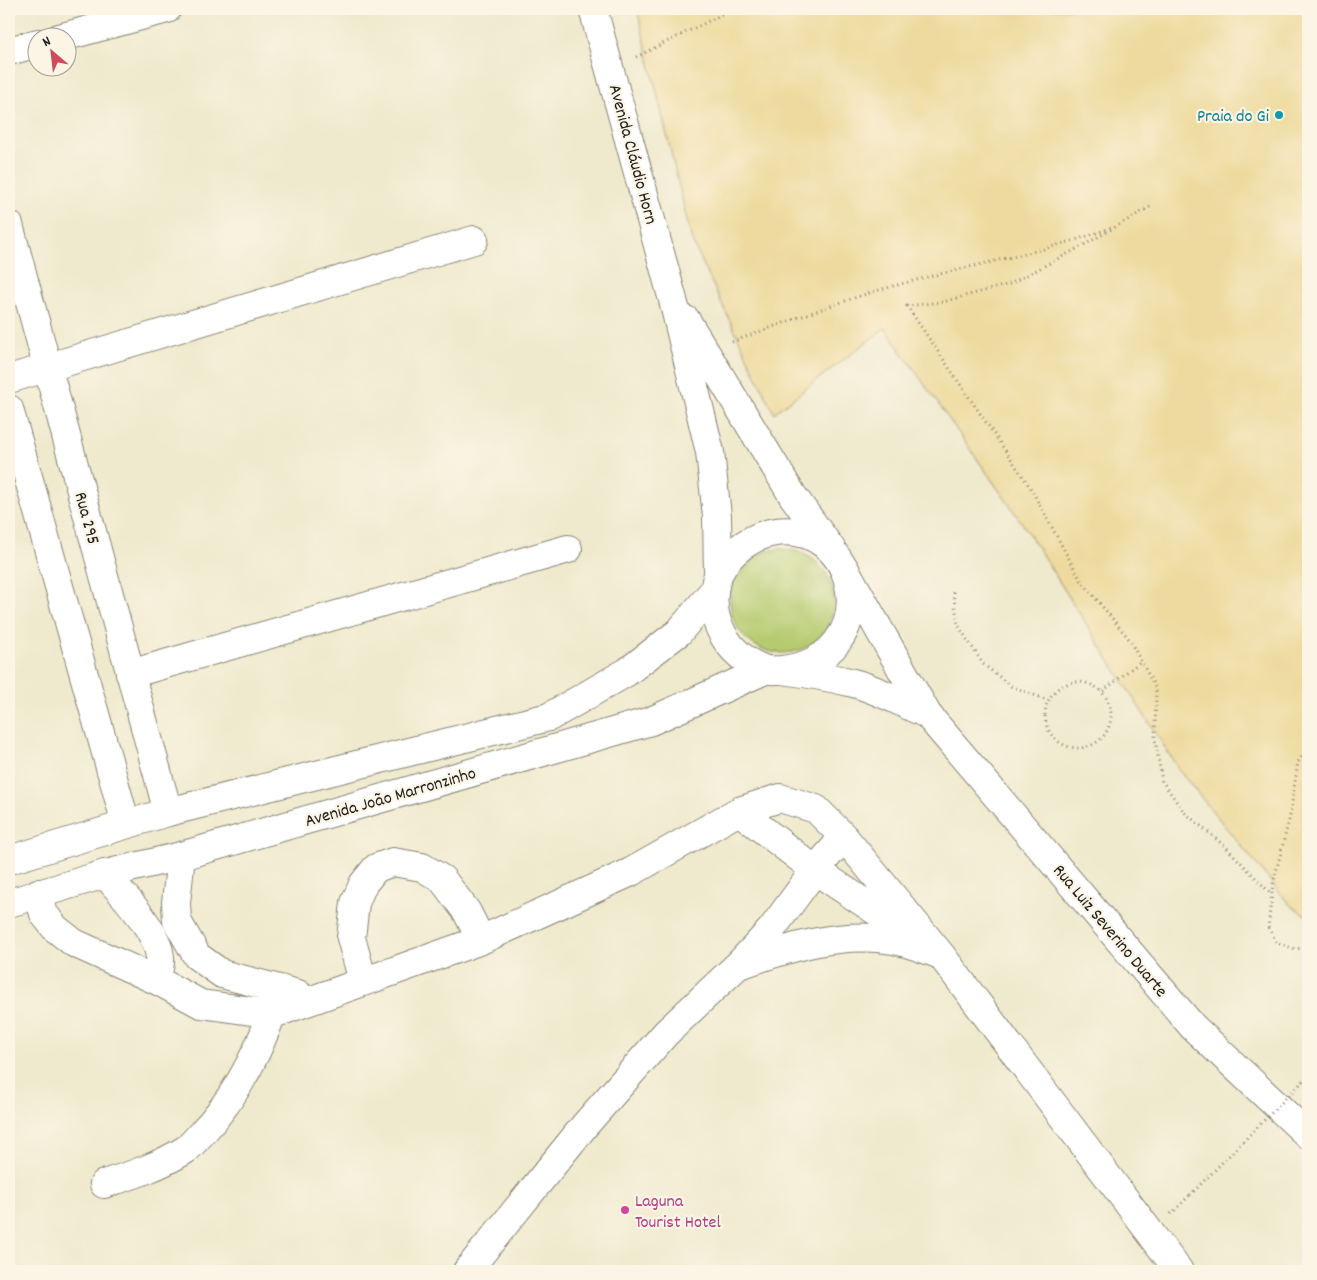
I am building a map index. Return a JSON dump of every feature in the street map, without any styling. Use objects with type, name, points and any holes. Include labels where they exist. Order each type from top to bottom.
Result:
[{"type":"street","points":[[78,33],[167,9]]},
{"type":"street","name":"Avenida Cláudio Horn","points":[[594,9],[673,300],[710,452],[717,516],[716,582]]},
{"type":"street","points":[[9,51],[28,46]]},
{"type":"street","name":"Rua 295","points":[[9,225],[168,812]]},
{"type":"street","points":[[9,379],[474,240]]},
{"type":"street","name":"Avenida Cláudio Horn","points":[[673,300],[792,496],[837,558]]},
{"type":"street","points":[[9,409],[126,824]]},
{"type":"street","points":[[790,531],[816,540],[837,558],[852,596],[849,620],[844,633],[826,655],[800,668],[773,670],[739,655],[722,636],[714,613],[716,582],[730,555],[756,536],[790,531]]},
{"type":"street","points":[[130,674],[568,549]]},
{"type":"street","name":"Rua Luiz Severino Duarte","points":[[837,558],[927,714],[1193,1027],[1308,1135]]},
{"type":"street","name":"Avenida João Marronzinho","points":[[9,860],[168,812],[549,717],[627,672],[672,638],[716,582]]},
{"type":"street","name":"Avenida João Marronzinho","points":[[9,903],[105,874],[180,856],[651,721],[773,670]]},
{"type":"street","name":"Rua Luiz Severino Duarte","points":[[773,670],[855,683],[927,714]]},
{"type":"street","points":[[38,894],[44,914],[55,928],[74,943],[156,980],[202,1004],[316,1000],[363,981],[481,940],[631,872],[739,811],[780,798],[816,809],[844,837],[941,955],[1179,1271]]},
{"type":"street","points":[[739,811],[816,870],[941,955]]},
{"type":"street","points":[[468,1271],[591,1118],[666,1033],[738,965],[771,930],[816,870],[844,837]]},
{"type":"street","points":[[180,856],[176,903],[177,921],[197,956],[222,974],[276,1001]]},
{"type":"street","points":[[363,981],[351,938],[354,903],[363,884],[376,868],[393,862],[422,867],[442,879],[467,912],[481,940]]},
{"type":"street","points":[[105,874],[131,904],[150,932],[160,958],[156,980]]},
{"type":"street","points":[[150,932],[177,921]]},
{"type":"street","points":[[738,965],[789,948],[843,937],[894,940],[941,955]]},
{"type":"street","points":[[104,1184],[144,1171],[186,1149],[219,1115],[247,1071],[276,1001]]},
{"type":"path","points":[[611,70],[734,9]]},
{"type":"path","points":[[1150,207],[1010,284],[942,302],[907,306],[1030,487],[1080,579],[1129,639],[1141,661],[1156,689],[1155,738],[1162,780],[1184,812],[1228,848],[1272,895]]},
{"type":"path","points":[[706,352],[900,284],[1012,258],[1078,240],[1120,225]]},
{"type":"path","points":[[953,592],[958,625],[983,664],[1011,686],[1047,700]]},
{"type":"path","points":[[1103,691],[1141,661]]},
{"type":"path","points":[[1084,681],[1103,691],[1113,713],[1105,737],[1084,749],[1059,744],[1044,724],[1047,700],[1062,684],[1084,681]]},
{"type":"path","points":[[1308,750],[1298,762],[1290,816],[1272,895],[1268,927],[1277,943],[1295,949],[1308,947]]},
{"type":"path","points":[[1190,1195],[1308,1076]]},
{"type":"green space","points":[[782,549],[802,553],[819,564],[830,581],[834,601],[830,621],[819,638],[802,649],[782,653],[762,649],[745,638],[734,621],[730,601],[734,581],[745,564],[762,553]]},
{"type":"sand","points":[[637,9],[1308,9],[1308,917],[1290,905],[1181,773],[1022,523],[885,328],[774,413],[692,241]]},
{"type":"place","name":"Praia do Gi","points":[[1279,115]]},
{"type":"place","name":"Laguna Tourist Hotel","points":[[625,1210]]}]
